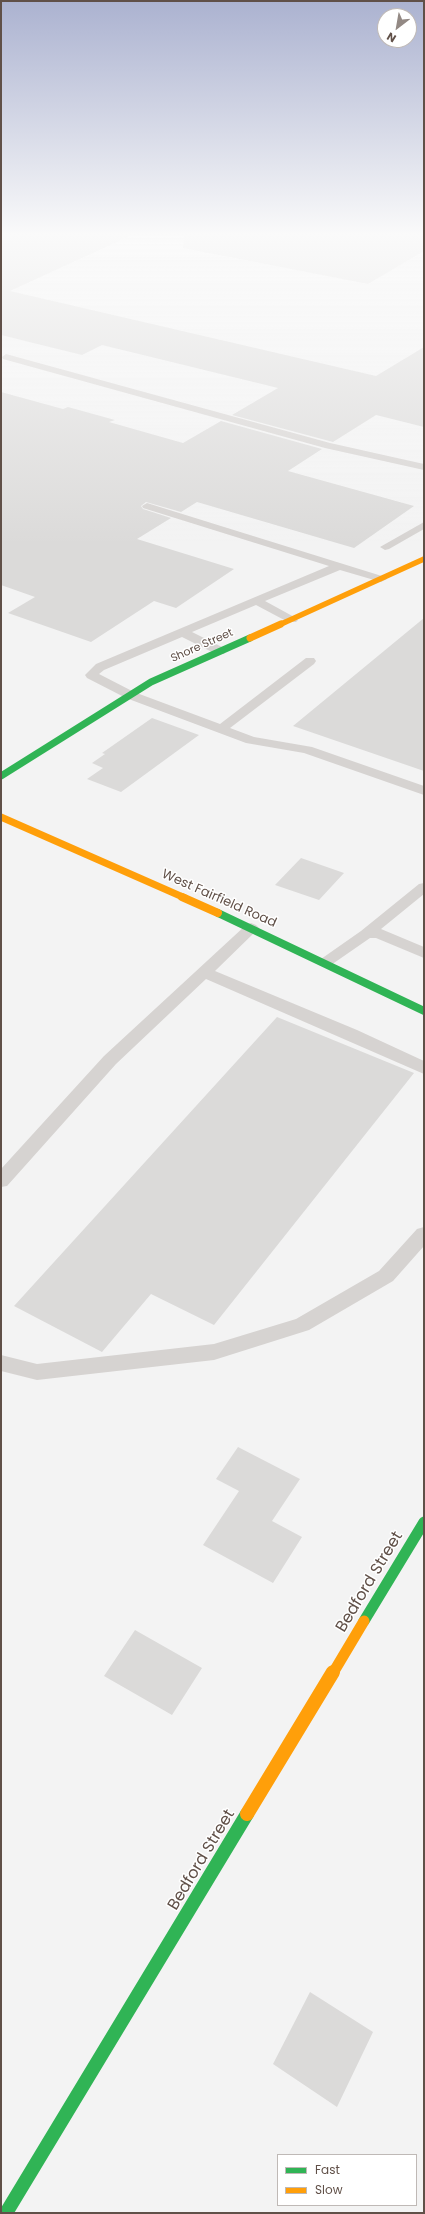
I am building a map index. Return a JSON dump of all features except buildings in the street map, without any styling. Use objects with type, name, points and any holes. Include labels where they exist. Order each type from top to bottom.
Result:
[{"type":"street","name":"Shore Street","points":[[1,776],[151,682],[381,580],[424,559]]},
{"type":"street","name":"West Fairfield Road","points":[[1,817],[326,962],[424,1011]]},
{"type":"street","name":"Bedford Street","points":[[6,2213],[424,1522]]},
{"type":"lane","points":[[6,357],[328,446],[424,467]]},
{"type":"lane","points":[[147,506],[381,580]]},
{"type":"lane","points":[[385,547],[424,525]]},
{"type":"lane","points":[[339,566],[100,667],[91,675],[130,695],[251,740],[306,750],[424,791]]},
{"type":"lane","points":[[256,601],[292,620]]},
{"type":"lane","points":[[182,632],[220,651]]},
{"type":"lane","points":[[221,728],[310,661]]},
{"type":"lane","points":[[326,962],[366,934],[424,887]]},
{"type":"lane","points":[[1,1181],[110,1060],[251,928]]},
{"type":"lane","points":[[366,934],[378,933],[424,953]]},
{"type":"lane","points":[[204,972],[351,1034],[424,1068]]},
{"type":"lane","points":[[1,1363],[37,1372],[129,1363],[214,1352],[302,1325],[386,1276],[424,1234]]},
{"type":"traffic: fast","points":[[1,776],[151,682],[250,638]]},
{"type":"traffic: fast","points":[[218,913],[424,1011]]},
{"type":"traffic: fast","points":[[364,1621],[424,1522]]},
{"type":"traffic: fast","points":[[6,2213],[247,1814]]},
{"type":"traffic: slow","points":[[250,638],[362,589],[424,559]]},
{"type":"traffic: slow","points":[[1,817],[218,913]]},
{"type":"traffic: slow","points":[[247,1814],[364,1621]]}]
